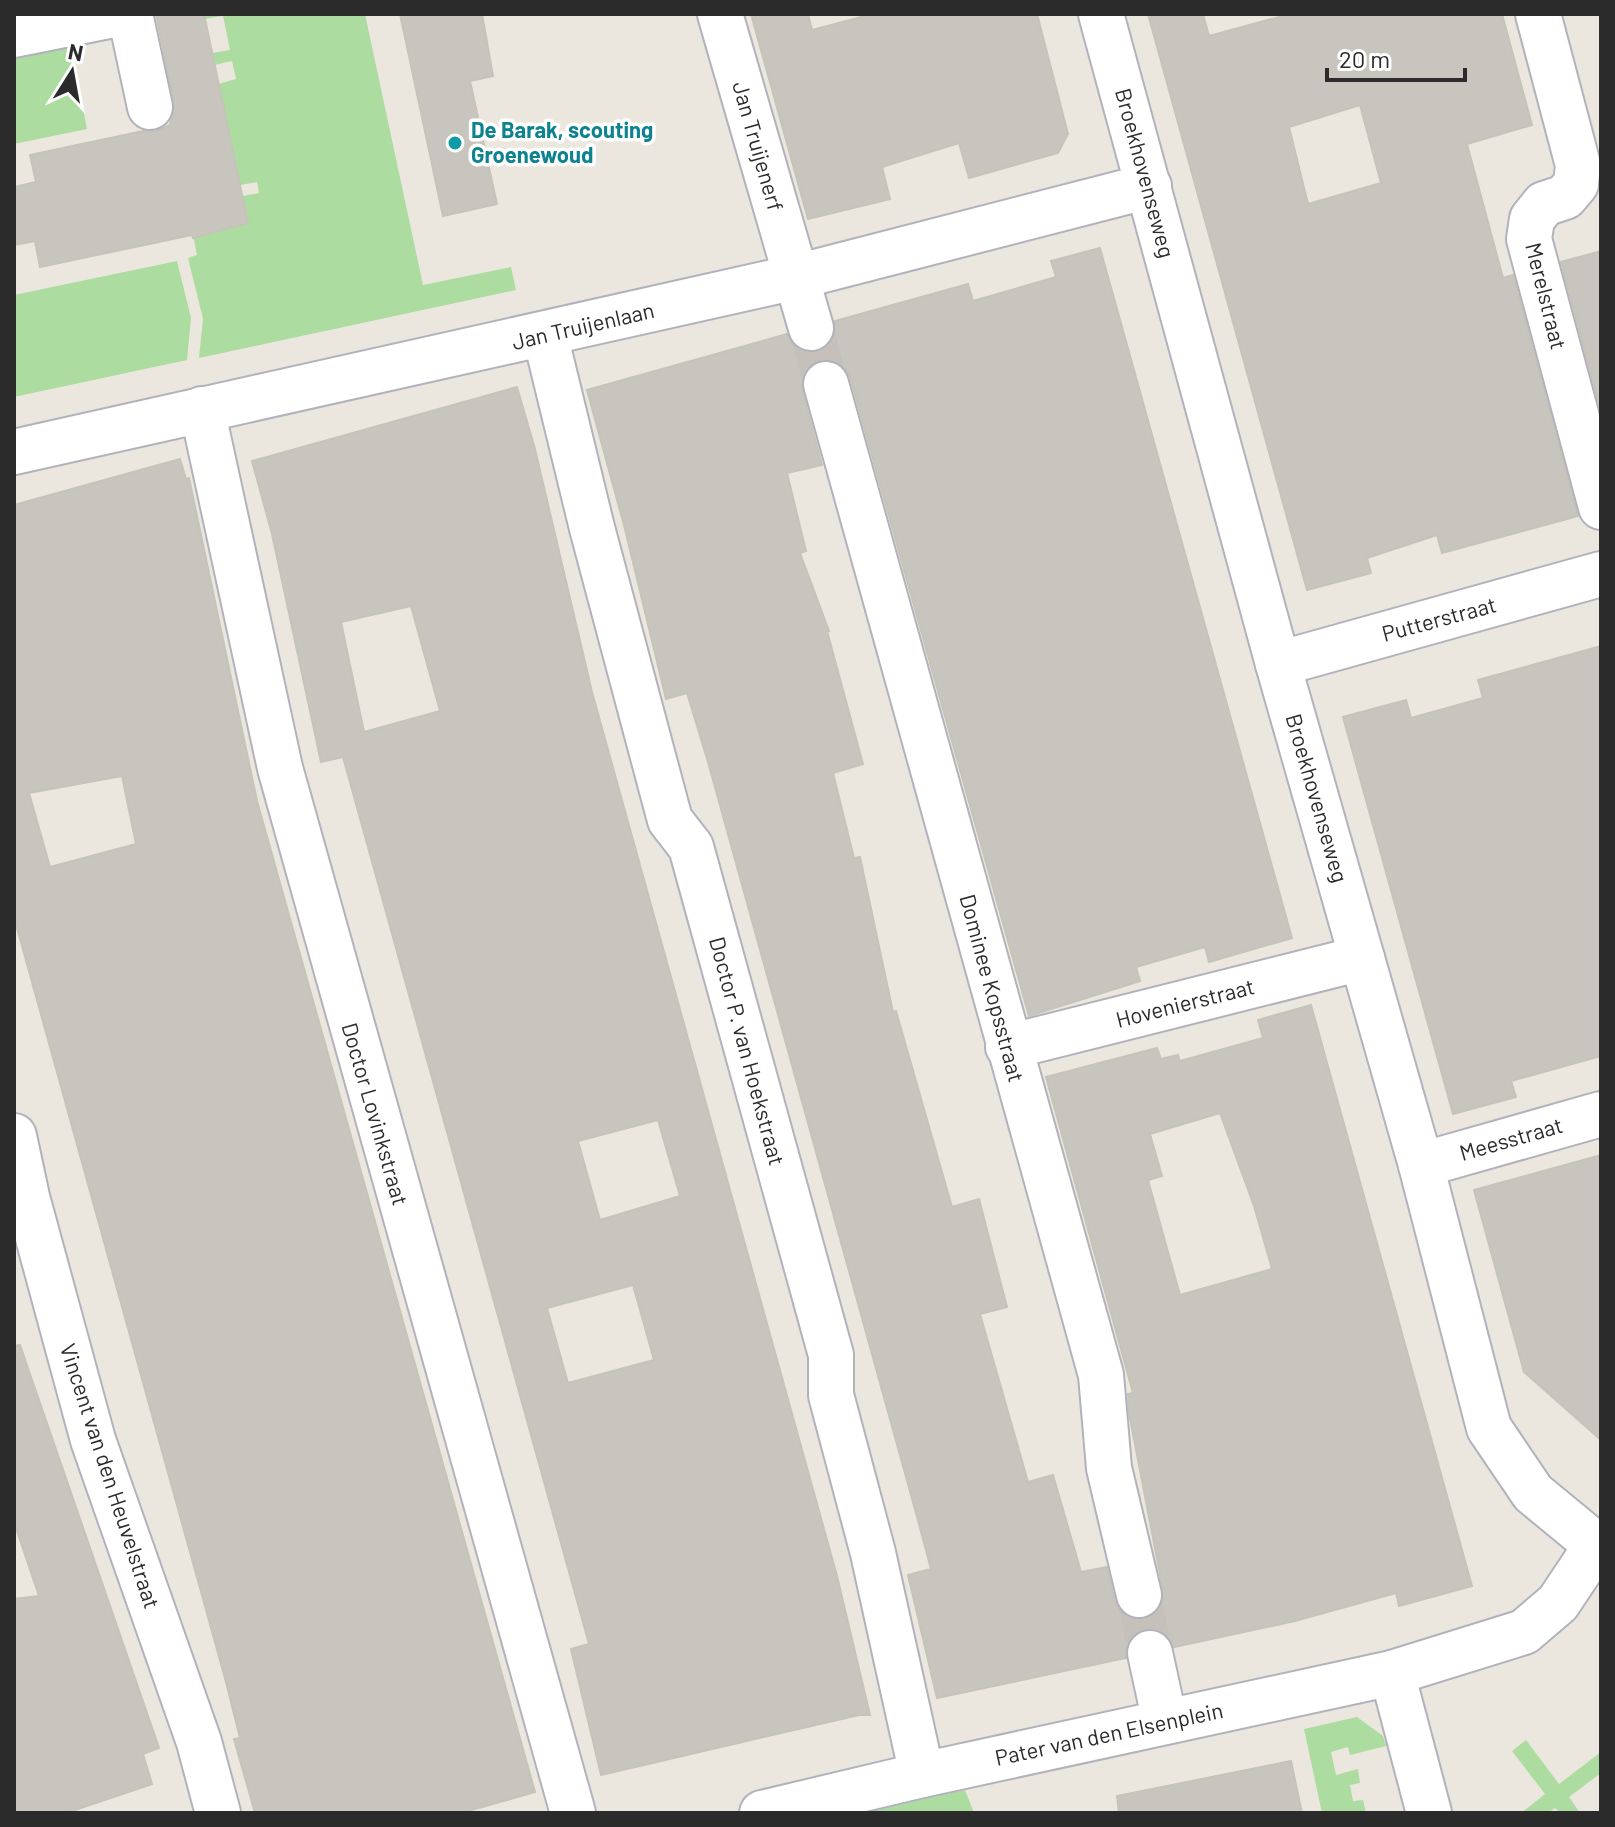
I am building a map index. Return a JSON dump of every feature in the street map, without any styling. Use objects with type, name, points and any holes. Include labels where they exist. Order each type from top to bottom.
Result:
[{"type":"street","points":[[14,35],[119,14]]},
{"type":"street","points":[[130,14],[150,107]]},
{"type":"street","name":"Jan Truijenerf","points":[[720,14],[796,277]]},
{"type":"street","name":"Broekhovenseweg","points":[[1101,14],[1278,664],[1421,1165],[1489,1428],[1533,1493],[1598,1548]]},
{"type":"street","name":"Merelstraat","points":[[1538,14],[1578,165],[1576,184],[1565,197],[1544,204],[1532,219],[1529,239],[1601,507]]},
{"type":"street","name":"Jan Truijenlaan","points":[[14,452],[796,277],[1149,186]]},
{"type":"street","points":[[796,277],[811,328]]},
{"type":"street","name":"Doctor P. van Hoekstraat","points":[[545,335],[592,528],[670,820],[691,847],[831,1355],[831,1395],[873,1553],[922,1775]]},
{"type":"street","name":"Dominee Kopsstraat","points":[[826,384],[1101,1375],[1109,1468],[1139,1595]]},
{"type":"street","name":"Doctor Lovinkstraat","points":[[202,409],[280,768],[573,1813]]},
{"type":"street","name":"Putterstraat","points":[[1278,664],[1601,574]]},
{"type":"street","name":"Hovenierstraat","points":[[1008,1047],[1362,958]]},
{"type":"street","name":"Meesstraat","points":[[1421,1165],[1601,1114]]},
{"type":"street","name":"Vincent van den Heuvelstraat","points":[[14,1136],[27,1197],[93,1440],[199,1742],[218,1813]]},
{"type":"street","name":"Pater van den Elsenplein","points":[[762,1813],[828,1806],[922,1775],[1392,1673],[1524,1632],[1558,1603],[1598,1548]]},
{"type":"street","points":[[1150,1653],[1165,1722]]},
{"type":"street","points":[[1392,1673],[1429,1813]]},
{"type":"green space","points":[[203,14],[365,14],[423,285],[511,267],[516,290],[199,358],[203,319],[188,258],[197,255],[193,235],[248,223],[243,196],[259,193],[257,182],[240,185],[218,84],[236,79],[232,61],[214,65],[212,53],[230,50],[223,16],[204,19]]},
{"type":"green space","points":[[69,39],[87,129],[14,144],[14,50]]},
{"type":"green space","points":[[177,261],[191,318],[187,360],[14,397],[14,295]]},
{"type":"green space","points":[[1357,1717],[1383,1736],[1386,1746],[1350,1755],[1348,1747],[1331,1752],[1336,1775],[1358,1769],[1360,1783],[1350,1785],[1353,1801],[1363,1800],[1366,1813],[1322,1813],[1304,1729]]},
{"type":"green space","points":[[1526,1740],[1559,1784],[1601,1752],[1601,1773],[1569,1797],[1580,1813],[1560,1813],[1555,1808],[1548,1813],[1521,1813],[1545,1794],[1512,1751]]},
{"type":"green space","points":[[965,1790],[974,1813],[855,1813]]},
{"type":"building","points":[[156,14],[204,14],[248,223],[193,238],[192,235],[40,267],[35,241],[14,245],[14,187],[36,182],[30,155],[143,131],[154,132],[170,125],[174,102]]},
{"type":"building","name":"De Barak, scouting Groenewoud","points":[[400,14],[482,14],[493,76],[470,81],[497,204],[443,216]]},
{"type":"building","points":[[751,14],[808,14],[812,30],[873,14],[1037,14],[1068,134],[1058,153],[969,178],[959,143],[882,167],[890,199],[808,219]]},
{"type":"building","points":[[1148,14],[1203,14],[1209,36],[1290,14],[1502,14],[1532,125],[1467,144],[1503,278],[1513,275],[1578,516],[1442,553],[1437,535],[1367,558],[1371,573],[1307,590]],"holes":[[[1360,105],[1381,183],[1308,204],[1289,127]]]},
{"type":"building","points":[[1100,248],[1292,938],[1209,962],[1205,947],[1136,967],[1140,981],[1029,1016],[850,377],[843,366],[833,360],[820,360],[808,367],[802,377],[802,390],[822,465],[787,473],[806,551],[800,553],[829,631],[863,764],[833,773],[854,858],[860,857],[893,1012],[896,1011],[952,1207],[979,1199],[1007,1307],[980,1314],[1028,1482],[1053,1475],[1081,1572],[1107,1567],[1120,1612],[1131,1619],[1144,1619],[1157,1613],[1163,1603],[1163,1590],[1129,1413],[1128,1394],[1133,1393],[1046,1077],[1157,1048],[1161,1059],[1178,1055],[1180,1061],[1263,1038],[1258,1020],[1311,1005],[1472,1586],[1399,1606],[1396,1593],[1295,1621],[1174,1647],[1168,1636],[1145,1628],[1133,1635],[1126,1646],[1126,1658],[937,1698],[908,1575],[931,1569],[708,762],[687,693],[666,699],[587,390],[787,334],[794,346],[806,352],[817,352],[830,345],[835,333],[835,321],[968,284],[973,301],[1056,277],[1051,261]],"holes":[[[1220,1113],[1254,1206],[1272,1269],[1180,1295],[1148,1180],[1162,1176],[1150,1134]]]},
{"type":"building","points":[[1601,251],[1601,411],[1561,262]]},
{"type":"building","points":[[517,387],[535,449],[592,692],[837,1576],[870,1715],[601,1775],[571,1649],[589,1644],[343,757],[321,762],[272,534],[252,461]],"holes":[[[411,606],[440,711],[364,732],[341,622]],[[658,1120],[680,1196],[600,1220],[578,1141]],[[633,1285],[654,1360],[568,1383],[547,1308]]]},
{"type":"building","points":[[180,459],[186,479],[189,478],[257,801],[535,1792],[461,1813],[255,1813],[234,1739],[240,1738],[226,1682],[14,917],[14,505]],"holes":[[[122,776],[136,844],[50,867],[29,793]]]},
{"type":"building","points":[[1601,646],[1601,1056],[1511,1081],[1516,1097],[1453,1114],[1343,717],[1406,700],[1411,718],[1483,698],[1478,680]]},
{"type":"building","points":[[1601,1155],[1601,1440],[1524,1372],[1474,1190]]},
{"type":"building","points":[[20,1345],[159,1748],[143,1754],[152,1784],[66,1813],[14,1813],[14,1599],[39,1596],[14,1522],[14,1346]]},
{"type":"building","points":[[1291,1761],[1302,1813],[1119,1813],[1117,1796]]},
{"type":"tunnel","points":[[811,328],[826,384]]},
{"type":"tunnel","points":[[1139,1595],[1150,1653]]},
{"type":"place","name":"De Barak, scouting Groenewoud","points":[[455,143]]}]
